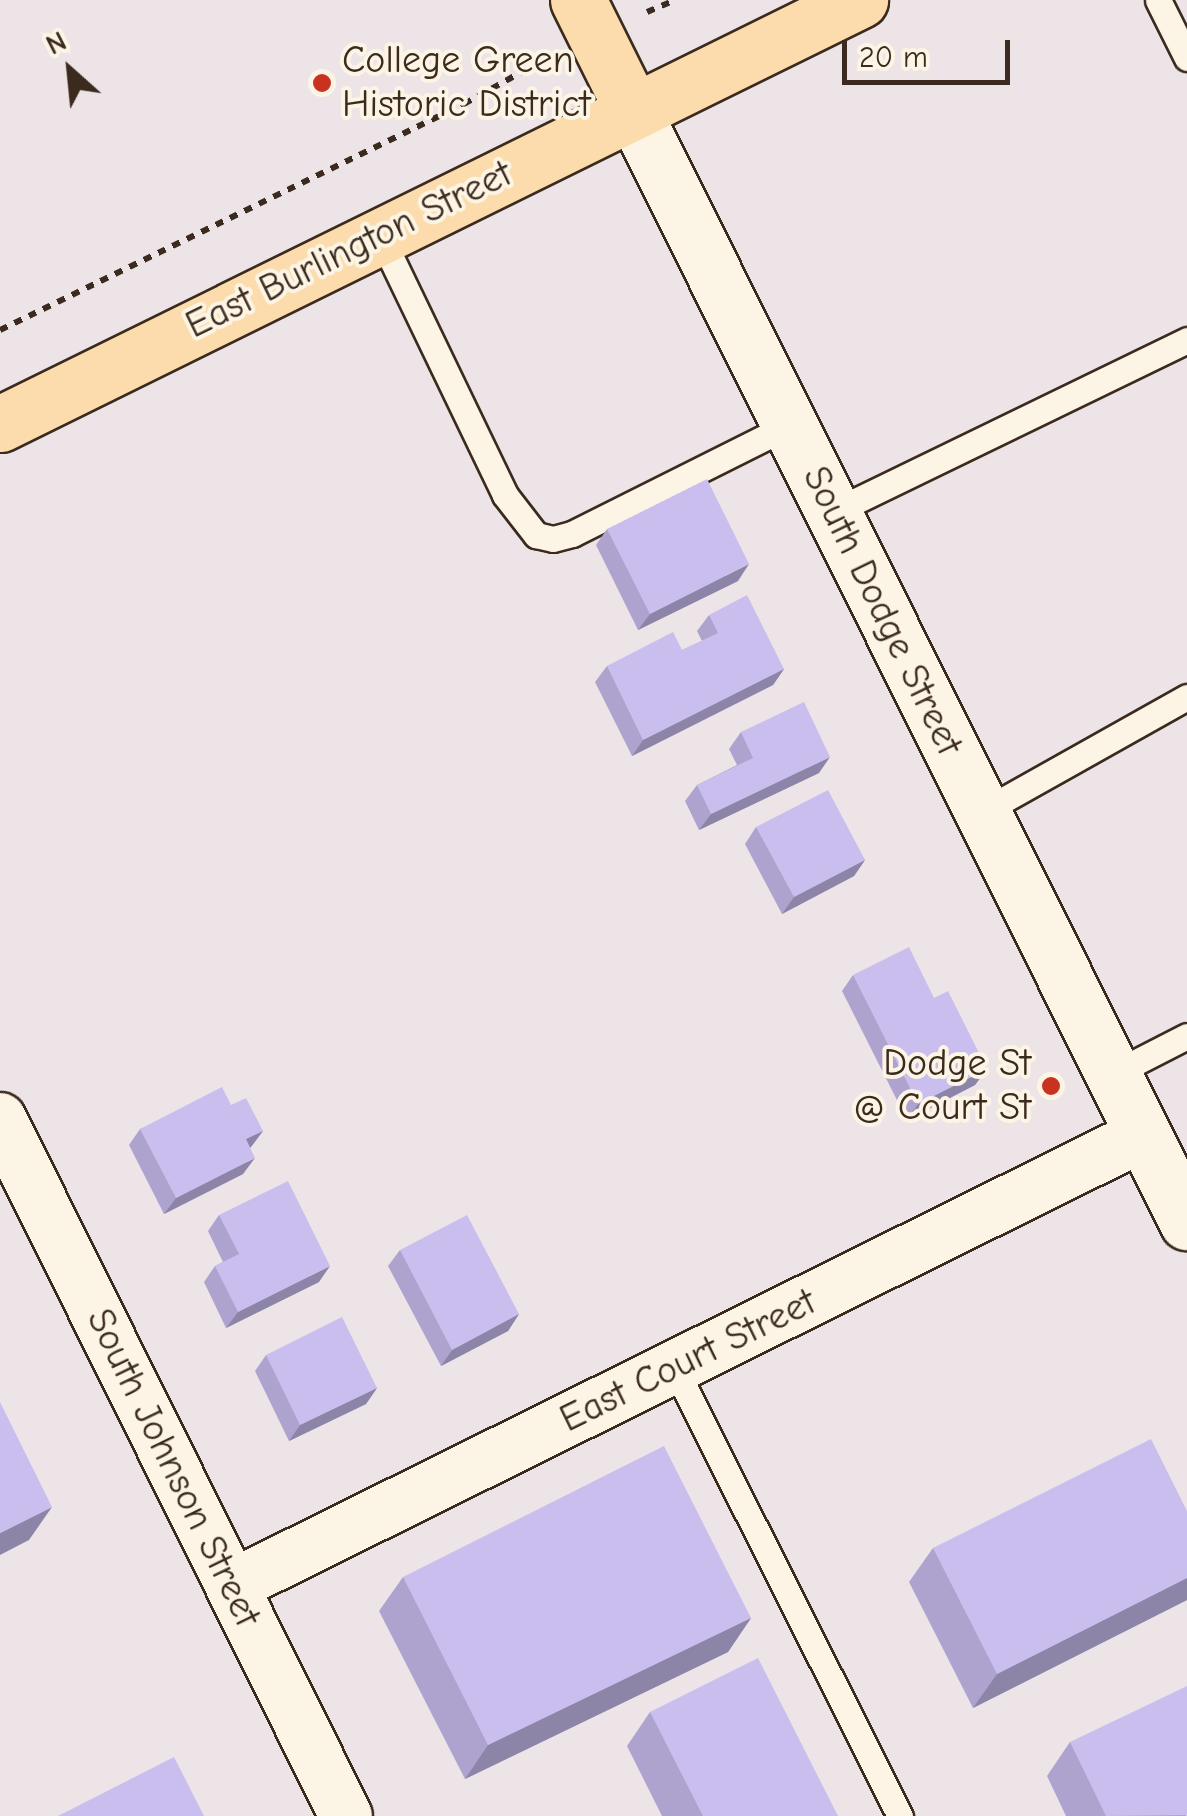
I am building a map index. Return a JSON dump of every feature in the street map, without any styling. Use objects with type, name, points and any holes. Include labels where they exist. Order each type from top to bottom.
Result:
[{"type":"main road","name":"East Burlington Street","points":[[0,424],[860,0]]},
{"type":"main road","name":"South Dodge Street","points":[[587,18],[1187,1222]]},
{"type":"street","name":"South Johnson Street","points":[[0,1119],[346,1816]]},
{"type":"street","name":"East Court Street","points":[[232,1586],[1143,1134]]},
{"type":"lane","points":[[1158,0],[1187,58]]},
{"type":"lane","points":[[380,235],[505,495],[536,535],[553,539],[572,534],[790,425]]},
{"type":"lane","points":[[832,512],[1187,340]]},
{"type":"lane","points":[[982,812],[1187,696]]},
{"type":"lane","points":[[1113,1074],[1187,1036]]},
{"type":"lane","points":[[674,1367],[900,1816]]},
{"type":"path","points":[[0,330],[464,104],[587,18],[675,0]]},
{"type":"building","points":[[707,479],[749,564],[650,614],[607,529]]},
{"type":"building","points":[[747,595],[784,669],[643,740],[607,666],[673,632],[682,650],[718,633],[709,615]]},
{"type":"building","points":[[804,702],[830,757],[711,814],[697,785],[753,758],[741,732]]},
{"type":"building","points":[[828,790],[865,860],[794,897],[756,827]]},
{"type":"building","points":[[909,947],[934,998],[948,991],[987,1069],[918,1104],[853,975]]},
{"type":"building","points":[[222,1087],[231,1105],[246,1098],[263,1131],[246,1139],[255,1158],[176,1198],[140,1129]]},
{"type":"building","points":[[288,1181],[330,1266],[238,1312],[215,1266],[239,1254],[219,1215]]},
{"type":"building","points":[[467,1215],[519,1314],[452,1350],[400,1250]]},
{"type":"building","points":[[342,1317],[377,1388],[300,1425],[266,1355]]},
{"type":"building","points":[[0,1402],[52,1507],[0,1533]]},
{"type":"building","points":[[1151,1439],[1187,1511],[1187,1578],[997,1674],[933,1548]]},
{"type":"building","points":[[664,1446],[751,1618],[488,1745],[403,1577]]},
{"type":"building","points":[[758,1658],[838,1816],[703,1816],[650,1712]]},
{"type":"building","points":[[1187,1686],[1187,1815],[1106,1816],[1070,1742]]},
{"type":"building","points":[[174,1757],[204,1816],[58,1816]]},
{"type":"place","name":"College Green Historic District","points":[[322,83]]},
{"type":"place","name":"Dodge St @ Court St","points":[[1051,1086]]}]
